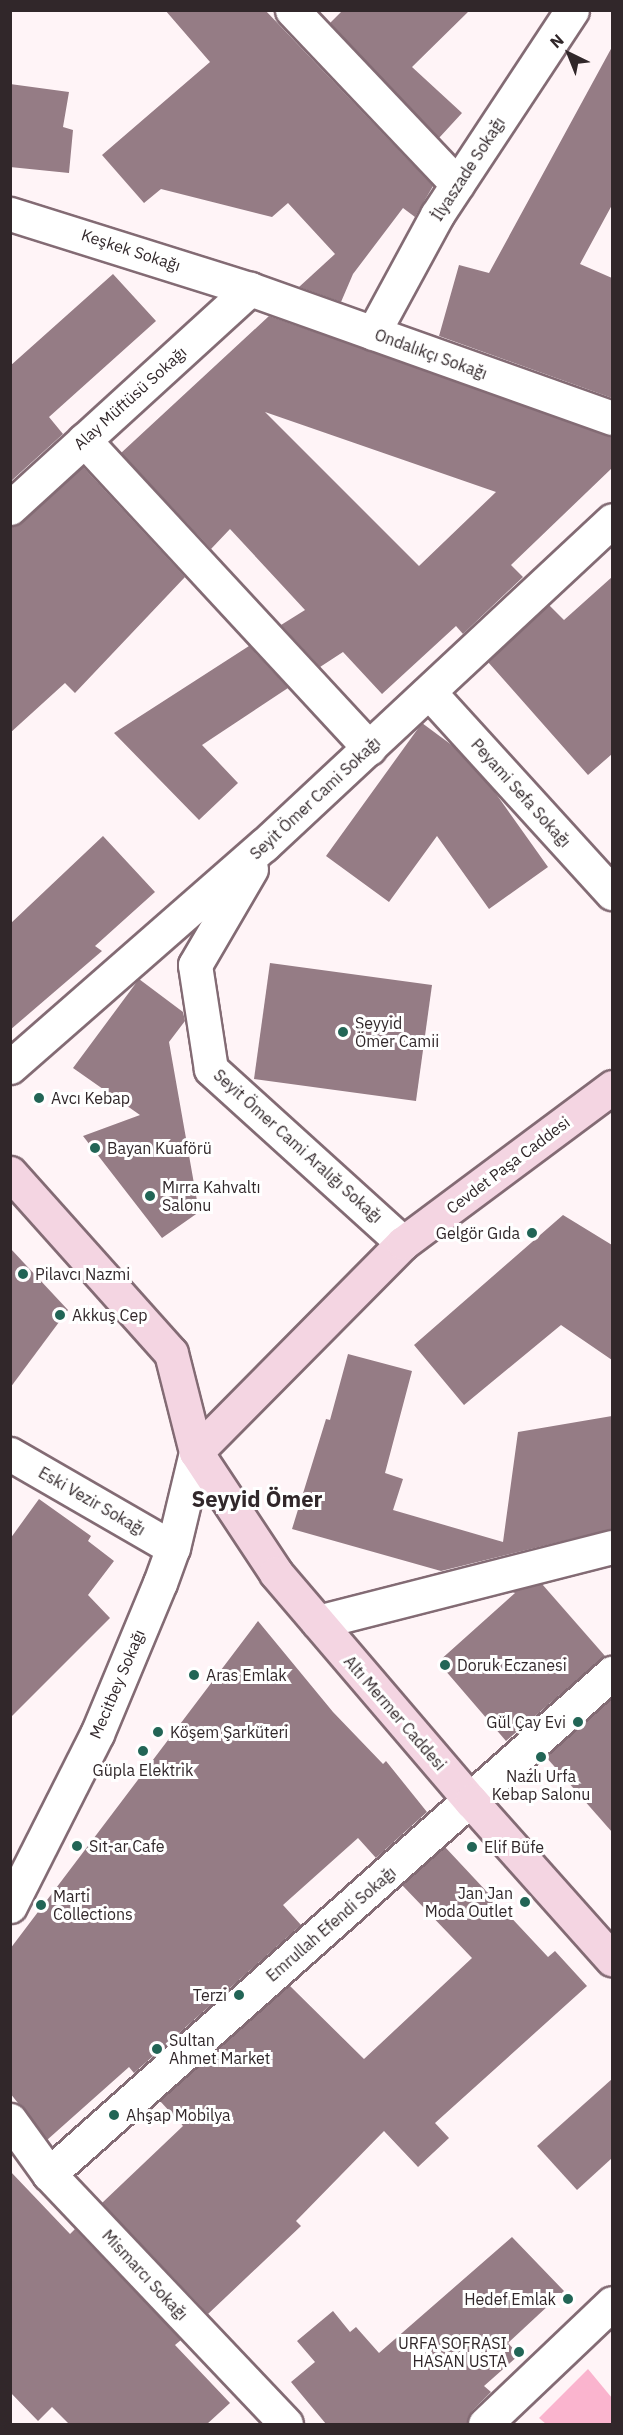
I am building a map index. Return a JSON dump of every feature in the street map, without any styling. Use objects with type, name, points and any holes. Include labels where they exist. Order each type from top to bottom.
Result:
[{"type":"street","points":[[292,10],[457,184]]},
{"type":"street","name":"İlyaszade Sokağı","points":[[373,333],[457,184],[572,10]]},
{"type":"street","name":"Keşkek Sokağı","points":[[10,214],[250,289]]},
{"type":"street","name":"Ondalıkçı Sokağı","points":[[250,289],[612,418]]},
{"type":"street","name":"Alay Müftüsü Sokağı","points":[[10,507],[250,289]]},
{"type":"street","points":[[84,440],[369,748]]},
{"type":"street","name":"Seyit Ömer Cami Sokağı","points":[[10,1067],[264,845],[612,520]]},
{"type":"street","name":"Peyami Sefa Sokağı","points":[[429,692],[612,893]]},
{"type":"street","name":"Seyit Ömer Cami Aralığı Sokağı","points":[[264,845],[195,965],[211,1069],[403,1243]]},
{"type":"street","name":"Cevdet Paşa Caddesi","points":[[196,1452],[403,1243],[612,1087]]},
{"type":"street","name":"Altı Mermer Caddesi","points":[[10,1173],[171,1353],[196,1452],[238,1521],[318,1622],[471,1801],[612,1959]]},
{"type":"street","name":"Meсitbey Sokağı","points":[[10,1905],[97,1734],[173,1548],[196,1452]]},
{"type":"street","name":"Eski Vezir Sokağı","points":[[12,1458],[173,1548]]},
{"type":"street","points":[[318,1622],[612,1547]]},
{"type":"street","name":"Emrullah Efendi Sokağı","points":[[49,2174],[471,1801],[612,1673]]},
{"type":"street","name":"Mismarcı Sokağı","points":[[10,2120],[49,2174],[286,2424]]},
{"type":"street","points":[[485,2424],[612,2302]]},
{"type":"shaded area","points":[[588,2369],[612,2398],[612,2424],[546,2424],[539,2418]]},
{"type":"building","points":[[165,10],[265,10],[433,186],[415,217],[403,208],[353,274],[341,302],[299,287],[335,254],[288,203],[272,217],[161,189],[144,203],[102,155],[210,62]]},
{"type":"building","points":[[343,10],[470,10],[412,67],[462,113],[439,138],[330,23]]},
{"type":"building","points":[[612,47],[612,205],[580,264],[612,278],[612,398],[439,336],[459,265],[489,273]]},
{"type":"building","points":[[10,84],[69,92],[63,127],[73,130],[69,173],[10,167]]},
{"type":"building","points":[[113,274],[156,321],[49,417],[63,434],[10,482],[10,366]]},
{"type":"building","points":[[269,316],[612,436],[612,468],[511,565],[523,577],[463,634],[456,626],[382,694],[343,652],[320,667],[281,625],[305,610],[230,529],[211,549],[121,453]],"holes":[[[265,412],[496,492],[419,566]]]},
{"type":"building","points":[[83,467],[185,577],[75,693],[65,683],[10,733],[10,526],[23,522]]},
{"type":"building","points":[[612,577],[612,754],[588,775],[488,662],[549,605],[564,620]]},
{"type":"building","points":[[249,646],[288,688],[202,745],[238,783],[199,820],[114,733]]},
{"type":"building","points":[[422,723],[453,746],[494,791],[548,867],[489,909],[437,836],[389,902],[326,856]]},
{"type":"building","points":[[103,836],[155,892],[95,946],[102,951],[10,1030],[10,924]]},
{"type":"building","name":"Seyyid Ömer Camii","points":[[270,963],[432,985],[416,1101],[254,1079]]},
{"type":"building","points":[[139,979],[183,1012],[185,1021],[169,1042],[199,1212],[162,1238],[83,1136],[140,1115],[73,1068]]},
{"type":"building","points":[[563,1215],[612,1245],[612,1360],[561,1325],[464,1405],[414,1345]]},
{"type":"building","points":[[10,1248],[68,1310],[10,1388]]},
{"type":"building","points":[[348,1354],[412,1371],[385,1473],[403,1479],[393,1510],[503,1542],[518,1432],[612,1416],[612,1529],[441,1571],[292,1529],[326,1419],[330,1420]]},
{"type":"building","points":[[39,1499],[91,1536],[88,1541],[114,1561],[88,1595],[110,1618],[10,1718],[10,1539]]},
{"type":"building","points":[[542,1584],[605,1656],[506,1741],[438,1662],[515,1593],[512,1592]]},
{"type":"building","points":[[258,1621],[333,1712],[383,1764],[386,1761],[427,1812],[376,1858],[358,1838],[283,1905],[301,1925],[134,2073],[129,2067],[47,2140],[10,2093],[10,1949]]},
{"type":"building","points":[[612,1698],[612,1832],[546,1757]]},
{"type":"building","points":[[445,1847],[548,1957],[555,1951],[587,1986],[435,2123],[449,2138],[418,2167],[384,2131],[296,2221],[301,2226],[208,2314],[102,2203],[183,2126],[160,2101],[289,1985],[364,2059],[472,1958],[402,1885]]},
{"type":"building","points":[[612,2079],[612,2158],[577,2190],[537,2146]]},
{"type":"building","points":[[10,2171],[70,2234],[75,2229],[181,2340],[175,2345],[230,2403],[207,2424],[69,2424],[52,2407],[38,2421],[10,2392]]},
{"type":"building","points":[[512,2237],[564,2291],[508,2343],[519,2355],[484,2386],[491,2392],[472,2411],[467,2424],[326,2424],[291,2382],[315,2362],[297,2341],[333,2311],[350,2332],[356,2327],[379,2353]]},
{"type":"place","name":"Seyyid Ömer Camii","points":[[343,1032]]},
{"type":"place","name":"Avcı Kebap","points":[[39,1098]]},
{"type":"place","name":"Bayan Kuaförü","points":[[95,1148]]},
{"type":"place","name":"Mırra Kahvaltı Salonu","points":[[150,1196]]},
{"type":"place","name":"Gelgör Gıda","points":[[532,1233]]},
{"type":"place","name":"Pilavcı Nazmi","points":[[23,1274]]},
{"type":"place","name":"Akkuş Cep","points":[[60,1315]]},
{"type":"place","name":"Doruk Eczanesi","points":[[445,1665]]},
{"type":"place","name":"Aras Emlak","points":[[194,1675]]},
{"type":"place","name":"Gül Çay Evi","points":[[578,1722]]},
{"type":"place","name":"Köşem Şarküteri","points":[[158,1732]]},
{"type":"place","name":"Güpla Elektrik","points":[[143,1751]]},
{"type":"place","name":"Nazlı Urfa Kebap Salonu","points":[[541,1757]]},
{"type":"place","name":"Sıt-ar Cafe","points":[[77,1846]]},
{"type":"place","name":"Elif Büfe","points":[[472,1847]]},
{"type":"place","name":"Jan Jan Moda Outlet","points":[[525,1902]]},
{"type":"place","name":"Marti Collections","points":[[41,1905]]},
{"type":"place","name":"Terzi","points":[[239,1995]]},
{"type":"place","name":"Sultan Ahmet Market","points":[[157,2049]]},
{"type":"place","name":"Ahşap Mobilya","points":[[114,2115]]},
{"type":"place","name":"Hedef Emlak","points":[[568,2299]]},
{"type":"place","name":"URFA SOFRASI HASAN USTA","points":[[519,2352]]},
{"type":"district","name":"Seyyid Ömer","points":[[257,1499]]}]
